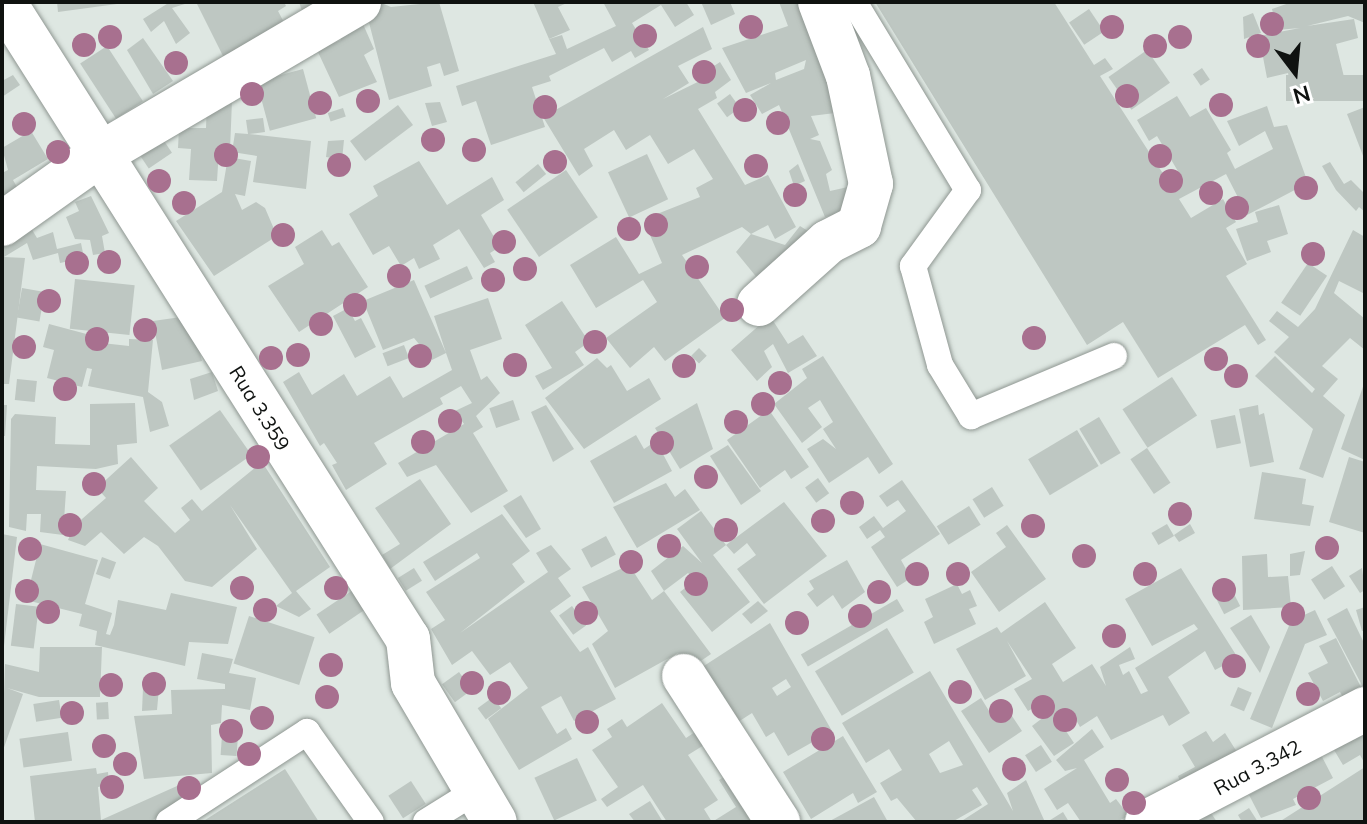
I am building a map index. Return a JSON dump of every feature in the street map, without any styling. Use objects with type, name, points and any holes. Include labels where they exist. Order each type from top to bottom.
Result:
[{"type":"street","name":"Rua 3.359","points":[[4,2],[102,153],[371,588],[408,639],[413,683],[486,806]]},
{"type":"street","points":[[2,224],[102,153],[359,2]]},
{"type":"street","points":[[759,304],[828,242],[859,226],[871,184],[848,76],[820,2]]},
{"type":"street","points":[[684,676],[778,822]]},
{"type":"street","name":"Rua 3.342","points":[[1147,822],[1365,709]]},
{"type":"lane","points":[[854,2],[968,190],[913,266],[940,365],[971,416],[1114,356]]},
{"type":"lane","points":[[169,822],[307,732],[371,822]]},
{"type":"lane","points":[[426,822],[486,806]]},
{"type":"building","points":[[57,2],[117,2],[117,4],[58,12]]},
{"type":"building","points":[[170,2],[188,3],[172,8],[190,33],[176,44],[164,21],[151,32],[143,19]]},
{"type":"building","points":[[196,2],[284,2],[286,6],[278,11],[288,30],[227,64]]},
{"type":"building","points":[[299,2],[324,2],[305,20]]},
{"type":"building","points":[[379,2],[391,7],[439,2],[459,71],[444,76],[440,63],[427,67],[432,86],[389,100],[366,11]]},
{"type":"building","points":[[533,2],[569,2],[558,7],[570,30],[549,39]]},
{"type":"building","points":[[603,2],[686,2],[694,15],[675,27],[661,5],[632,23],[649,50],[635,58],[631,51],[612,62],[604,48],[549,76],[551,81],[532,87],[545,127],[491,145],[476,101],[462,106],[456,86],[556,54],[549,39],[562,35],[567,49],[616,26]]},
{"type":"building","points":[[701,2],[730,2],[735,14],[711,25]]},
{"type":"building","points":[[779,2],[808,2],[843,112],[811,116],[819,135],[810,139],[820,141],[832,170],[826,174],[830,191],[848,187],[853,210],[825,217],[779,105],[762,114],[750,95],[771,83],[746,93],[722,48],[788,26]],"holes":[[[806,60],[804,69],[776,80],[775,73]]]},
{"type":"building","points":[[875,2],[1054,2],[1094,65],[1105,58],[1113,69],[1100,76],[1171,186],[1182,178],[1157,136],[1149,141],[1137,120],[1177,96],[1190,117],[1206,108],[1231,150],[1227,153],[1235,169],[1273,149],[1265,131],[1239,146],[1227,121],[1267,106],[1274,127],[1287,125],[1308,183],[1247,215],[1226,174],[1179,199],[1191,218],[1223,199],[1236,222],[1226,228],[1247,264],[1226,276],[1266,340],[1258,345],[1245,325],[1158,378],[1123,322],[1087,345]]},
{"type":"building","points":[[1292,2],[1365,2],[1365,23],[1348,16],[1307,26],[1354,19],[1358,38],[1336,44],[1344,77],[1291,89],[1288,73],[1267,78],[1259,36],[1300,28],[1277,30],[1272,9]]},
{"type":"building","points":[[1089,9],[1104,31],[1084,45],[1069,22]]},
{"type":"building","points":[[1253,13],[1261,33],[1244,39],[1243,17]]},
{"type":"building","points":[[359,15],[374,49],[364,55],[377,82],[339,97],[317,50],[341,40],[335,27]]},
{"type":"building","points":[[703,27],[712,49],[678,66],[689,83],[663,99],[714,74],[711,68],[720,62],[731,80],[715,92],[717,98],[698,109],[745,185],[768,175],[796,227],[775,239],[768,225],[751,234],[742,227],[682,255],[725,318],[665,361],[654,347],[630,368],[606,338],[657,302],[643,280],[596,308],[570,265],[616,237],[639,274],[662,263],[650,235],[663,230],[657,214],[700,197],[696,188],[713,179],[694,149],[668,164],[650,135],[626,150],[614,130],[584,149],[593,166],[579,176],[543,117]]},
{"type":"building","points":[[143,38],[173,81],[153,94],[127,50]]},
{"type":"building","points":[[107,46],[143,101],[116,119],[80,63]]},
{"type":"building","points":[[1147,50],[1170,83],[1131,110],[1108,77]]},
{"type":"building","points":[[1202,68],[1210,80],[1201,86],[1193,74]]},
{"type":"building","points":[[303,69],[316,118],[270,131],[257,81]]},
{"type":"building","points":[[13,75],[20,85],[2,97],[2,81]]},
{"type":"building","points":[[1286,75],[1365,75],[1365,101],[1286,101]]},
{"type":"building","points":[[730,94],[740,108],[727,117],[717,103]]},
{"type":"building","points":[[207,100],[232,101],[230,150],[219,150],[217,181],[189,180],[191,149],[178,148],[179,128],[206,128]]},
{"type":"building","points":[[440,102],[447,122],[432,126],[425,103]]},
{"type":"building","points":[[398,105],[413,125],[365,161],[350,141]]},
{"type":"building","points":[[1365,107],[1365,161],[1347,114]]},
{"type":"building","points":[[343,108],[346,117],[331,122],[328,113]]},
{"type":"building","points":[[263,118],[265,132],[249,134],[311,141],[306,189],[253,182],[257,156],[232,152],[235,133],[248,134],[246,120]]},
{"type":"building","points":[[31,131],[48,159],[13,180],[21,194],[2,205],[2,173],[8,170],[2,148]]},
{"type":"building","points":[[158,132],[172,153],[149,168],[135,148]]},
{"type":"building","points":[[344,140],[342,160],[326,157],[328,141]]},
{"type":"building","points":[[647,154],[668,199],[629,217],[608,172]]},
{"type":"building","points":[[228,157],[251,161],[245,196],[235,194],[242,210],[256,202],[265,208],[277,236],[214,276],[176,221],[222,192]]},
{"type":"building","points":[[419,161],[447,205],[492,177],[504,200],[481,215],[500,247],[490,253],[495,262],[484,268],[459,229],[433,245],[440,259],[419,269],[414,258],[401,266],[389,246],[373,255],[349,214],[378,196],[373,186]]},
{"type":"building","points":[[1330,162],[1344,184],[1351,180],[1365,194],[1365,212],[1359,207],[1356,211],[1336,190],[1322,166]]},
{"type":"building","points":[[538,164],[546,174],[524,192],[515,182]]},
{"type":"building","points":[[798,164],[805,181],[794,186],[789,171]]},
{"type":"building","points":[[566,170],[598,217],[539,257],[507,210]]},
{"type":"building","points":[[91,196],[109,233],[102,236],[105,253],[93,255],[90,240],[75,239],[66,217],[79,211],[75,202]]},
{"type":"building","points":[[1279,205],[1288,234],[1267,241],[1271,252],[1247,261],[1236,229],[1258,222],[1255,212]]},
{"type":"building","points":[[25,218],[37,238],[53,232],[57,249],[81,243],[84,258],[60,263],[58,253],[33,260],[27,243],[4,257],[25,258],[9,384],[2,384],[2,234]]},
{"type":"building","points":[[800,226],[811,233],[767,290],[736,252],[751,234],[785,245]]},
{"type":"building","points":[[322,230],[332,246],[339,242],[368,287],[299,332],[268,286],[304,264],[295,247]]},
{"type":"building","points":[[1353,230],[1365,237],[1365,294],[1339,281],[1334,293],[1365,319],[1365,350],[1350,338],[1322,366],[1338,379],[1323,396],[1345,415],[1323,478],[1299,469],[1313,429],[1255,376],[1275,356],[1312,393],[1315,389],[1274,352],[1289,337],[1269,321],[1277,311],[1298,327],[1315,309]]},
{"type":"building","points":[[1308,263],[1327,276],[1300,316],[1281,303]]},
{"type":"building","points":[[467,266],[473,279],[430,299],[424,286]]},
{"type":"building","points":[[75,279],[135,285],[129,335],[70,329]]},
{"type":"building","points":[[414,280],[446,353],[432,360],[414,338],[383,350],[363,301]]},
{"type":"building","points":[[22,288],[45,292],[39,322],[17,318]]},
{"type":"building","points":[[488,298],[502,339],[470,350],[481,380],[487,376],[500,393],[476,416],[483,427],[473,433],[508,491],[471,513],[436,465],[407,477],[398,463],[464,424],[455,411],[472,403],[461,386],[440,398],[443,404],[374,443],[387,464],[346,490],[332,465],[337,463],[324,443],[320,446],[283,382],[299,372],[312,395],[344,374],[357,396],[390,376],[403,398],[452,370],[434,316]]},
{"type":"building","points":[[562,301],[589,342],[575,352],[584,365],[543,390],[535,376],[552,368],[525,325]]},
{"type":"building","points":[[348,308],[355,321],[361,318],[376,347],[355,358],[333,316]]},
{"type":"building","points":[[770,316],[788,344],[803,335],[817,356],[788,373],[773,344],[764,351],[772,367],[757,381],[731,350]]},
{"type":"building","points":[[181,317],[195,334],[202,361],[162,370],[153,321]]},
{"type":"building","points":[[49,324],[94,336],[93,342],[129,346],[129,339],[153,340],[148,392],[162,402],[169,426],[150,432],[143,397],[88,386],[92,369],[87,368],[82,387],[47,378],[54,350],[43,347]]},
{"type":"building","points":[[404,345],[409,358],[388,366],[383,353]]},
{"type":"building","points":[[699,348],[707,356],[699,364],[691,356]]},
{"type":"building","points":[[823,356],[893,464],[879,474],[868,457],[829,483],[807,449],[823,439],[836,449],[823,429],[833,422],[820,400],[808,408],[822,427],[802,443],[774,404],[807,378],[802,369]]},
{"type":"building","points":[[597,358],[607,368],[611,365],[627,391],[649,378],[661,399],[584,449],[545,398]]},
{"type":"building","points":[[212,372],[218,391],[194,400],[190,379]]},
{"type":"building","points":[[1172,377],[1197,416],[1148,448],[1123,409]]},
{"type":"building","points":[[17,379],[37,381],[35,402],[15,400]]},
{"type":"building","points":[[1365,381],[1365,460],[1341,449]]},
{"type":"building","points":[[513,400],[520,420],[496,428],[489,408]]},
{"type":"building","points":[[135,403],[137,443],[117,445],[118,464],[96,469],[37,466],[36,490],[66,491],[63,535],[40,532],[41,514],[27,514],[26,531],[9,527],[11,419],[15,414],[56,417],[55,444],[90,445],[90,404]]},
{"type":"building","points":[[697,403],[713,449],[680,469],[655,428]]},
{"type":"building","points":[[2,405],[7,405],[5,436],[2,436]]},
{"type":"building","points":[[546,405],[574,449],[553,462],[531,412]]},
{"type":"building","points":[[1258,405],[1259,415],[1264,413],[1274,462],[1250,467],[1239,409]]},
{"type":"building","points":[[220,410],[252,455],[201,491],[169,446]]},
{"type":"building","points":[[769,410],[809,467],[791,479],[785,470],[760,488],[727,440]]},
{"type":"building","points":[[1235,415],[1241,443],[1217,449],[1211,420]]},
{"type":"building","points":[[1099,417],[1121,453],[1101,465],[1079,429]]},
{"type":"building","points":[[1077,430],[1099,466],[1050,495],[1028,459]]},
{"type":"building","points":[[636,435],[644,449],[656,441],[672,471],[614,503],[590,461]]},
{"type":"building","points":[[728,445],[761,491],[741,505],[710,456]]},
{"type":"building","points":[[1147,448],[1170,483],[1154,494],[1130,459]]},
{"type":"building","points":[[131,457],[158,488],[144,501],[175,533],[190,520],[181,508],[192,499],[202,511],[262,462],[330,567],[296,591],[311,609],[299,617],[276,606],[292,593],[230,505],[257,549],[212,587],[185,581],[158,546],[144,537],[124,554],[101,532],[85,546],[68,540],[74,526],[106,498],[97,488]]},
{"type":"building","points":[[1349,457],[1365,462],[1365,533],[1329,522]]},
{"type":"building","points":[[1262,472],[1306,479],[1302,504],[1314,506],[1310,526],[1254,519]]},
{"type":"building","points":[[818,478],[829,493],[816,503],[805,487]]},
{"type":"building","points":[[420,479],[451,524],[390,569],[382,555],[400,544],[375,508]]},
{"type":"building","points":[[902,480],[940,534],[901,560],[911,578],[897,587],[871,547],[885,537],[880,530],[867,539],[859,527],[874,516],[883,528],[906,511],[898,500],[887,507],[879,496]]},
{"type":"building","points":[[666,483],[675,497],[685,489],[700,510],[637,548],[613,507]]},
{"type":"building","points":[[992,487],[1004,506],[984,518],[972,499]]},
{"type":"building","points":[[521,495],[541,529],[526,538],[503,506]]},
{"type":"building","points":[[784,502],[827,556],[764,604],[737,569],[756,555],[747,543],[734,554],[726,545]]},
{"type":"building","points":[[969,506],[981,525],[948,545],[937,526]]},
{"type":"building","points":[[701,511],[726,545],[713,555],[750,602],[712,632],[680,592],[695,580],[688,573],[664,591],[651,571],[683,546],[702,563],[677,529]]},
{"type":"building","points":[[502,514],[530,551],[512,564],[525,582],[460,633],[548,572],[536,553],[551,545],[571,569],[558,578],[571,596],[550,611],[580,652],[588,647],[616,699],[574,721],[561,696],[541,707],[557,734],[566,728],[572,739],[519,770],[488,719],[528,688],[510,662],[490,675],[472,651],[452,665],[431,629],[445,620],[426,592],[480,558],[477,553],[435,581],[423,562]]},
{"type":"building","points":[[1167,524],[1174,536],[1158,545],[1151,533]]},
{"type":"building","points":[[1190,524],[1195,533],[1179,542],[1174,535]]},
{"type":"building","points":[[1007,525],[1046,579],[999,612],[971,572],[1006,547],[996,533]]},
{"type":"building","points":[[2,534],[17,537],[4,646],[2,646]]},
{"type":"building","points":[[606,536],[616,555],[591,568],[581,549]]},
{"type":"building","points":[[40,544],[98,560],[85,604],[112,613],[106,634],[110,635],[114,625],[118,600],[166,610],[171,593],[237,607],[228,644],[189,642],[185,666],[95,645],[97,631],[79,626],[82,614],[26,600]]},
{"type":"building","points":[[1305,551],[1300,575],[1290,576],[1290,554]]},
{"type":"building","points":[[1267,554],[1268,577],[1288,576],[1291,607],[1243,610],[1242,556]]},
{"type":"building","points":[[102,557],[116,562],[110,579],[96,574]]},
{"type":"building","points":[[847,560],[865,592],[842,609],[833,595],[817,607],[807,594],[814,589],[809,581]]},
{"type":"building","points":[[629,565],[652,600],[664,591],[711,654],[689,669],[678,653],[615,688],[592,644],[608,631],[582,587]]},
{"type":"building","points":[[1332,566],[1345,586],[1324,600],[1311,580]]},
{"type":"building","points":[[414,568],[422,581],[406,591],[398,578]]},
{"type":"building","points":[[1181,568],[1238,658],[1215,670],[1205,651],[1168,677],[1190,713],[1169,726],[1163,715],[1111,740],[1097,716],[1080,727],[1070,709],[1056,716],[1074,743],[1054,756],[1032,726],[1053,710],[1046,701],[1028,711],[1014,689],[1032,679],[1007,641],[1026,676],[985,700],[956,649],[997,627],[1001,633],[1045,602],[1076,648],[1052,664],[1063,682],[1092,664],[1106,686],[1100,667],[1130,647],[1135,659],[1119,665],[1123,675],[1129,671],[1141,694],[1148,691],[1135,668],[1198,629],[1194,624],[1152,646],[1125,599]]},
{"type":"building","points":[[1362,568],[1365,590],[1360,593],[1349,576]]},
{"type":"building","points":[[957,584],[962,594],[970,590],[977,606],[969,609],[976,624],[934,644],[924,622],[933,617],[925,599]]},
{"type":"building","points":[[353,590],[366,609],[329,634],[317,615]]},
{"type":"building","points":[[1232,590],[1240,606],[1224,614],[1216,598]]},
{"type":"building","points":[[897,599],[904,611],[808,667],[801,654]]},
{"type":"building","points":[[758,601],[768,611],[751,624],[742,614]]},
{"type":"building","points":[[16,604],[39,607],[34,648],[11,646]]},
{"type":"building","points":[[572,606],[586,625],[573,635],[559,615]]},
{"type":"building","points":[[1365,607],[1365,630],[1362,631],[1356,610]]},
{"type":"building","points":[[1347,608],[1365,645],[1365,691],[1327,619]]},
{"type":"building","points":[[1315,610],[1327,635],[1305,644],[1272,728],[1250,719],[1291,621]]},
{"type":"building","points":[[1251,615],[1270,647],[1260,673],[1230,628]]},
{"type":"building","points":[[249,616],[315,637],[299,685],[234,664]]},
{"type":"building","points":[[770,623],[832,731],[788,756],[774,732],[766,737],[752,713],[738,722],[693,673]],"holes":[[[786,679],[791,687],[777,696],[772,688]]]},
{"type":"building","points":[[887,628],[914,673],[842,716],[815,671]]},
{"type":"building","points":[[1336,638],[1365,695],[1348,707],[1340,692],[1323,701],[1308,673],[1328,663],[1319,646]]},
{"type":"building","points":[[40,647],[102,647],[100,697],[39,697],[7,688],[23,694],[2,753],[5,664],[39,672]]},
{"type":"building","points":[[202,653],[233,659],[229,673],[256,678],[250,710],[222,705],[221,723],[211,725],[212,773],[144,779],[134,716],[172,714],[171,690],[225,689],[225,684],[197,679]]},
{"type":"building","points":[[930,671],[1013,811],[1007,793],[1026,780],[1045,822],[960,822],[988,804],[977,787],[972,790],[982,805],[952,822],[917,822],[897,798],[891,801],[880,783],[902,770],[889,749],[866,763],[842,723]],"holes":[[[949,741],[963,765],[940,773],[929,754]]]},
{"type":"building","points":[[459,672],[472,690],[455,702],[442,684]]},
{"type":"building","points":[[1238,687],[1252,693],[1244,711],[1230,705]]},
{"type":"building","points":[[143,688],[159,688],[157,710],[142,711]]},
{"type":"building","points":[[493,697],[501,708],[486,719],[478,708]]},
{"type":"building","points":[[981,698],[994,719],[1008,710],[1022,731],[989,753],[961,711]]},
{"type":"building","points":[[59,700],[62,718],[36,722],[33,704]]},
{"type":"building","points":[[108,702],[109,719],[97,720],[96,703]]},
{"type":"building","points":[[662,703],[686,738],[704,726],[712,740],[688,755],[718,800],[704,809],[712,822],[667,822],[643,785],[607,807],[601,799],[618,787],[592,750],[612,737],[607,729],[622,719],[627,727]]},
{"type":"building","points":[[1365,726],[1365,764],[1360,755],[1343,765],[1331,745]]},
{"type":"building","points":[[1092,729],[1104,747],[1084,760],[1110,803],[1116,799],[1129,816],[1116,822],[1081,822],[1068,803],[1057,810],[1044,789],[1077,768],[1065,771],[1056,760]]},
{"type":"building","points":[[1206,731],[1213,742],[1225,733],[1237,752],[1183,789],[1178,776],[1195,767],[1182,745]]},
{"type":"building","points":[[68,732],[72,761],[24,768],[19,739]]},
{"type":"building","points":[[222,735],[238,736],[237,756],[221,755]]},
{"type":"building","points":[[843,736],[877,792],[858,803],[853,793],[811,819],[783,772]]},
{"type":"building","points":[[1041,745],[1052,762],[1036,772],[1025,755]]},
{"type":"building","points":[[1319,751],[1333,778],[1293,799],[1296,805],[1261,818],[1249,795],[1267,785],[1261,776]]},
{"type":"building","points":[[577,758],[597,801],[554,820],[534,778]]},
{"type":"building","points":[[1365,767],[1365,822],[1279,822]]},
{"type":"building","points":[[96,768],[97,774],[108,772],[109,785],[98,787],[101,820],[177,786],[185,799],[150,822],[35,822],[30,776]]},
{"type":"building","points":[[738,768],[755,822],[712,822],[736,807],[719,780]]},
{"type":"building","points":[[285,769],[319,822],[202,822]]},
{"type":"building","points":[[411,781],[426,804],[403,818],[388,796]]},
{"type":"building","points":[[874,797],[888,822],[828,822]]},
{"type":"building","points":[[650,801],[663,822],[635,822],[629,814]]},
{"type":"building","points":[[1249,808],[1258,822],[1242,822],[1238,815]]},
{"type":"building","points":[[1209,810],[1217,822],[1186,822]]},
{"type":"building","points":[[1063,812],[1069,822],[1047,822]]}]
